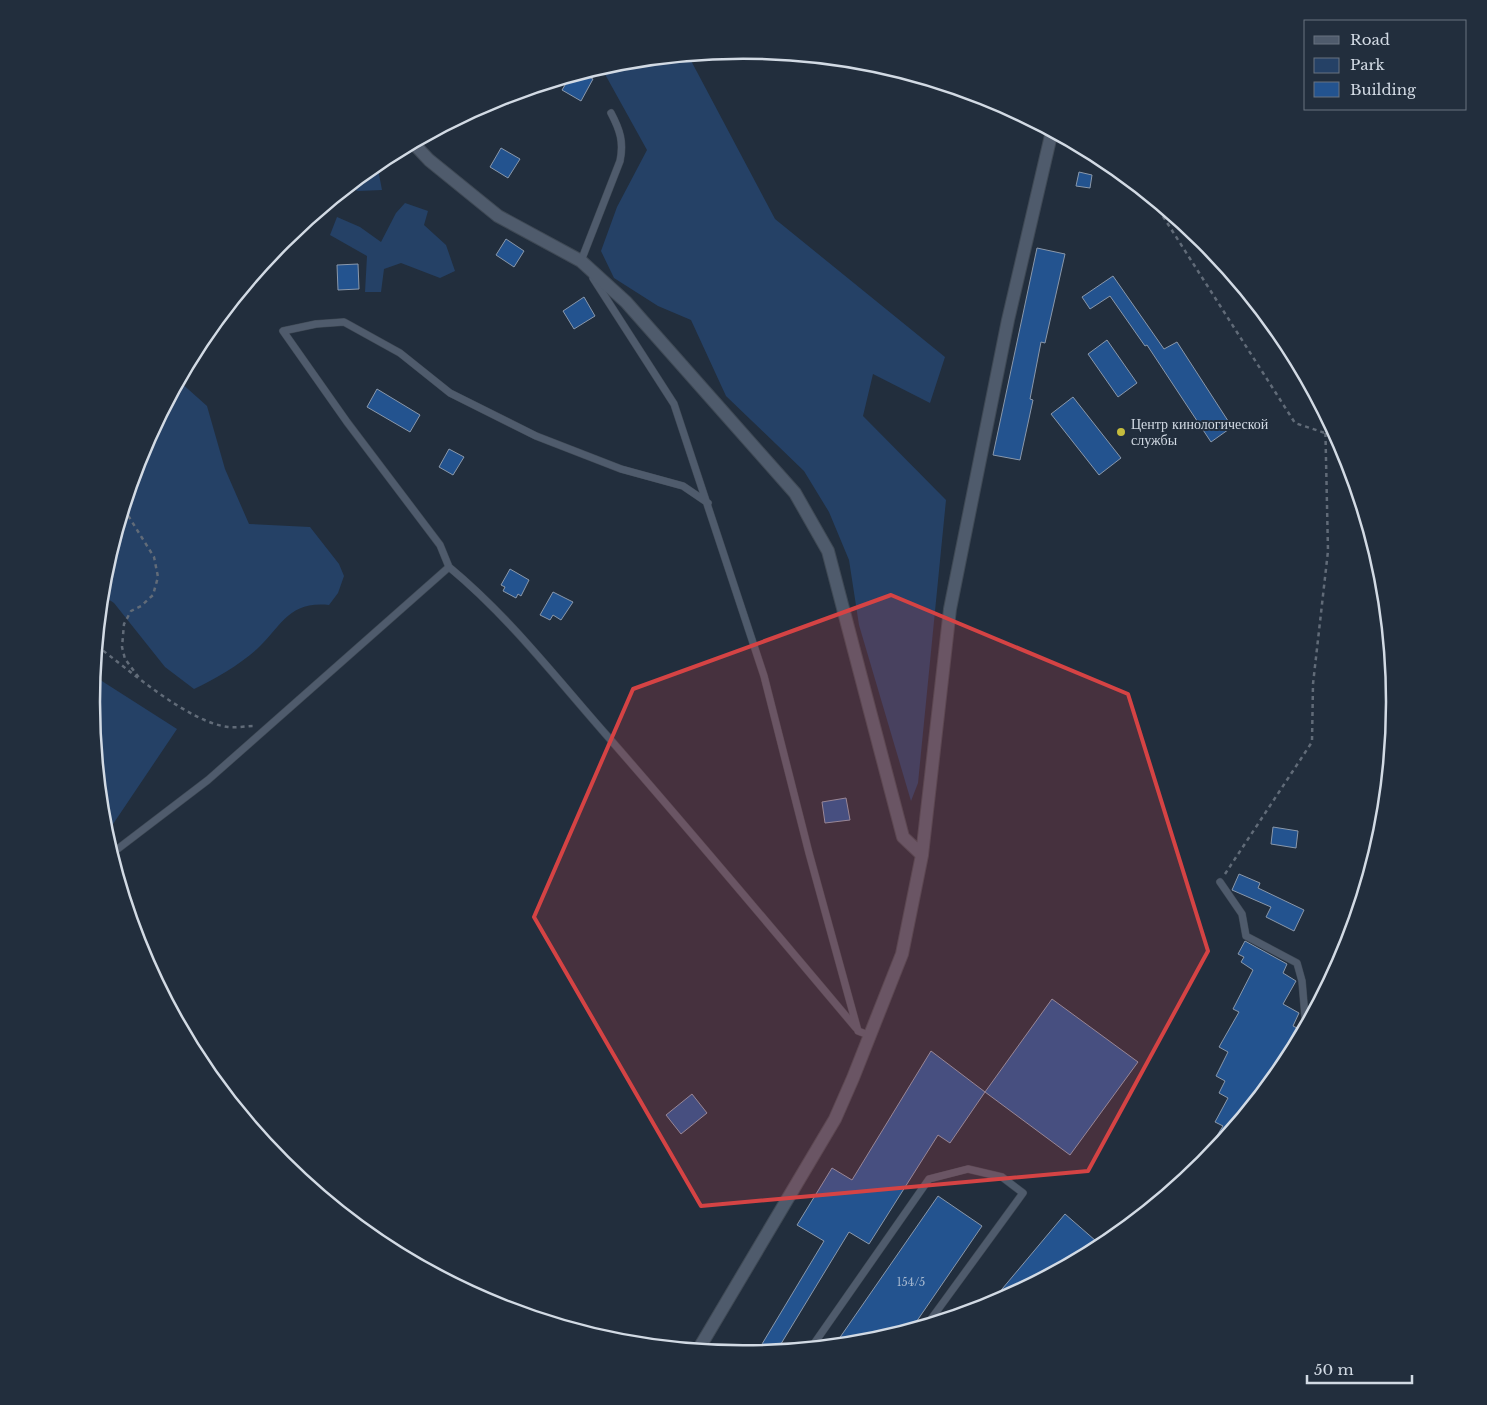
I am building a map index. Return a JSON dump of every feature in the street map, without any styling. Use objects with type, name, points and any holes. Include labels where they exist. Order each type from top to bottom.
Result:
[{"type":"street","points":[[701,1345],[835,1119],[871,1036],[902,954],[922,855],[950,609],[1008,320],[1051,137]]},
{"type":"street","points":[[418,147],[429,160],[498,216],[581,261],[626,302],[795,493],[828,551],[904,837],[922,855]]},
{"type":"lane","points":[[611,113],[619,128],[623,146],[620,161],[581,261],[674,404],[764,676],[809,853],[858,1031]]},
{"type":"lane","points":[[708,503],[683,486],[622,469],[536,436],[450,393],[400,353],[344,322],[316,324],[284,331],[347,422],[440,545],[449,567],[483,595],[673,812],[858,1031],[871,1036]]},
{"type":"lane","points":[[117,849],[208,780],[269,724],[449,567]]},
{"type":"lane","points":[[1220,882],[1242,914],[1246,936],[1297,962],[1302,981],[1305,1017]]},
{"type":"lane","points":[[815,1342],[929,1179],[968,1169],[1002,1177],[1023,1193],[932,1317]]},
{"type":"path","points":[[1161,213],[1294,423],[1325,433]]},
{"type":"path","points":[[1220,882],[1312,742],[1313,684],[1328,551],[1325,427]]},
{"type":"path","points":[[1325,433],[1326,429]]},
{"type":"path","points":[[128,516],[154,557],[158,577],[152,595],[141,606],[131,611],[124,624],[122,647],[124,659],[140,679]]},
{"type":"path","points":[[102,650],[140,679],[198,716],[227,727],[269,724]]},
{"type":"highlighted area","points":[[891,595],[1128,694],[1208,951],[1088,1171],[701,1206],[534,917],[633,689]]},
{"type":"green space","points":[[691,61],[775,219],[945,357],[930,403],[873,374],[863,416],[946,500],[918,783],[911,801],[859,625],[849,560],[829,512],[804,471],[726,396],[691,320],[658,306],[614,278],[601,251],[617,207],[647,150],[605,74],[659,64]]},
{"type":"green space","points":[[379,172],[382,190],[355,190]]},
{"type":"green space","points":[[405,203],[428,211],[424,225],[446,245],[455,271],[440,278],[401,263],[384,269],[381,292],[365,292],[367,256],[330,235],[337,217],[360,227],[381,242],[396,213]]},
{"type":"green space","points":[[184,385],[207,406],[225,469],[249,524],[310,527],[339,564],[344,576],[338,593],[329,605],[315,605],[295,611],[243,661],[194,689],[165,667],[114,603],[108,599],[112,577],[134,496],[166,418]]},
{"type":"green space","points":[[101,680],[177,729],[112,826],[105,787],[101,745]]},
{"type":"building","points":[[591,78],[593,79],[581,101],[562,90],[565,84]]},
{"type":"building","points":[[501,148],[520,159],[508,178],[490,167]]},
{"type":"building","points":[[1079,172],[1092,175],[1090,188],[1076,186]]},
{"type":"building","points":[[506,239],[524,251],[514,267],[496,255]]},
{"type":"building","points":[[1037,248],[1065,254],[1045,343],[1041,342],[1030,399],[1033,400],[1020,460],[993,455]]},
{"type":"building","points":[[358,264],[359,289],[338,290],[337,265]]},
{"type":"building","points":[[1113,276],[1164,349],[1177,342],[1232,427],[1211,442],[1147,345],[1145,346],[1110,296],[1090,309],[1082,297]]},
{"type":"building","points":[[584,297],[595,316],[574,329],[563,311]]},
{"type":"building","points":[[1107,340],[1137,383],[1118,397],[1088,354]]},
{"type":"building","points":[[377,389],[420,415],[410,432],[367,407]]},
{"type":"building","points":[[1073,397],[1121,458],[1099,475],[1051,414]]},
{"type":"building","points":[[449,449],[464,457],[453,475],[439,467]]},
{"type":"building","points":[[510,569],[529,580],[521,596],[518,594],[516,598],[503,591],[505,587],[501,585]]},
{"type":"building","points":[[553,592],[573,602],[561,620],[553,615],[550,620],[540,615]]},
{"type":"building","points":[[846,798],[850,820],[825,823],[822,802]]},
{"type":"building","points":[[1273,827],[1298,831],[1296,848],[1271,844]]},
{"type":"building","points":[[1239,874],[1260,883],[1258,888],[1304,910],[1294,931],[1266,917],[1271,907],[1232,890]]},
{"type":"building","points":[[1245,941],[1287,964],[1283,973],[1296,981],[1283,1004],[1299,1013],[1293,1026],[1298,1029],[1279,1060],[1254,1094],[1212,1144],[1223,1126],[1215,1122],[1228,1098],[1219,1093],[1225,1081],[1216,1076],[1228,1052],[1219,1047],[1239,1012],[1233,1009],[1253,970],[1241,962],[1244,957],[1238,954]]},
{"type":"building","points":[[1052,999],[1138,1062],[1070,1155],[985,1092]]},
{"type":"building","points":[[931,1051],[985,1092],[950,1143],[938,1135],[869,1244],[849,1232],[780,1345],[761,1346],[824,1241],[797,1225],[832,1168],[852,1180]]},
{"type":"building","points":[[692,1094],[707,1113],[681,1134],[666,1115]]},
{"type":"building","points":[[938,1196],[982,1226],[916,1322],[839,1339]]},
{"type":"building","points":[[1065,1214],[1096,1241],[1028,1280],[999,1293]]},
{"type":"place","name":"Центр кинологической службы","points":[[1121,432]]}]
